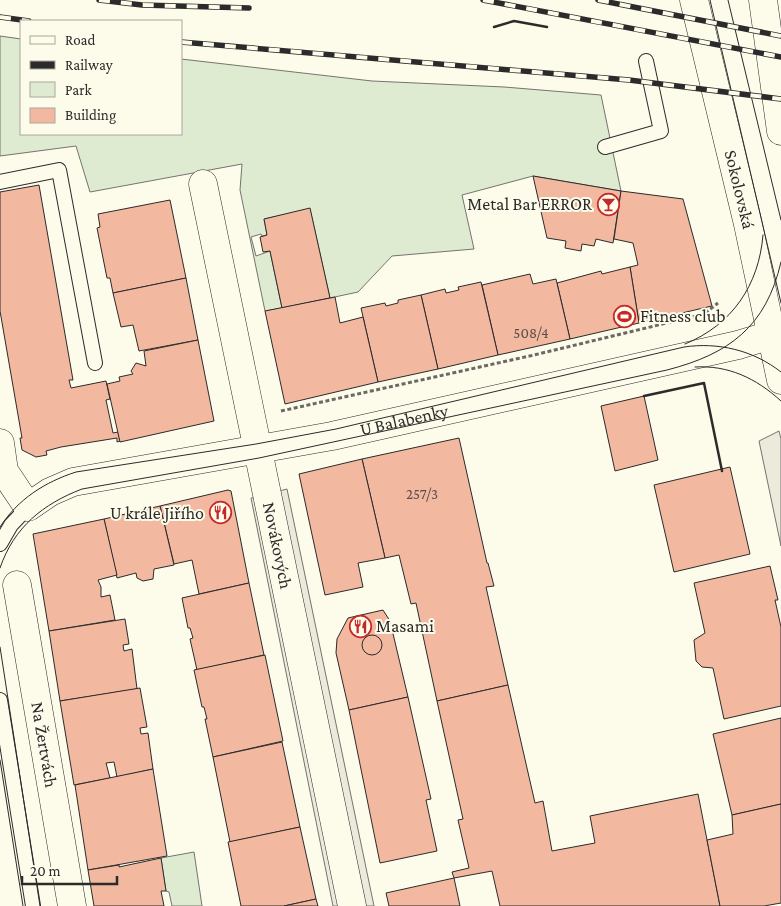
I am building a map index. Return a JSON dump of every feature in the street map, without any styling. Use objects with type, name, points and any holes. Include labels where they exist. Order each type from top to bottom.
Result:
[{"type":"street","name":"Sokolovská","points":[[694,0],[776,333],[781,380]]},
{"type":"street","points":[[770,6],[781,131]]},
{"type":"street","name":"Novákových","points":[[203,184],[352,906]]},
{"type":"street","name":"U Balabenky","points":[[28,507],[50,492],[73,482],[258,451],[738,345],[776,333]]},
{"type":"street","points":[[0,443],[4,471],[28,507]]},
{"type":"street","name":"Na Žertvách","points":[[18,584],[72,906]]},
{"type":"lane","points":[[605,147],[661,132],[646,61]]},
{"type":"lane","points":[[0,182],[59,170],[95,363]]},
{"type":"lane","points":[[0,544],[11,525],[28,507]]},
{"type":"lane","name":"Na Žertvách","points":[[0,700],[32,906]]},
{"type":"path","points":[[278,412],[534,355],[704,314],[718,303]]},
{"type":"green space","points":[[0,36],[20,39],[20,135],[182,135],[182,59],[372,81],[504,87],[601,95],[621,191],[533,176],[462,195],[474,249],[392,256],[358,292],[330,298],[310,209],[264,219],[267,235],[262,236],[261,234],[251,237],[256,256],[270,251],[282,308],[265,311],[240,190],[242,164],[90,192],[76,146],[0,156]]},
{"type":"green space","points":[[194,852],[202,906],[172,906],[169,892],[166,891],[161,858]]},
{"type":"shaded area","points":[[779,431],[781,439],[781,546],[759,441]]},
{"type":"shaded area","points":[[287,489],[374,906],[360,906],[275,492]]},
{"type":"shaded area","points":[[260,497],[343,906],[333,906],[251,498]]},
{"type":"building","points":[[533,176],[621,191],[613,243],[596,239],[594,246],[582,244],[581,251],[565,248],[566,241],[547,238]]},
{"type":"building","points":[[39,185],[73,380],[69,380],[71,388],[106,381],[110,399],[106,400],[113,433],[118,432],[120,441],[117,442],[117,438],[61,447],[46,451],[47,455],[36,457],[22,450],[20,438],[22,438],[0,311],[0,192]]},
{"type":"building","points":[[621,191],[683,199],[712,306],[639,323],[630,267],[638,265],[633,243],[614,239]]},
{"type":"building","points":[[170,200],[186,278],[113,293],[110,278],[107,278],[97,228],[100,227],[98,214]]},
{"type":"building","points":[[310,208],[330,298],[282,308],[270,251],[263,252],[260,237],[267,235],[264,219]]},
{"type":"building","points":[[630,267],[639,323],[570,339],[557,283],[601,271],[602,274]]},
{"type":"building","points":[[530,274],[533,284],[556,279],[570,339],[498,355],[482,285]]},
{"type":"building","points":[[186,278],[198,340],[139,351],[133,325],[121,327],[113,293]]},
{"type":"building","points":[[481,282],[498,355],[438,369],[421,295],[445,289],[446,293],[459,290],[458,287]]},
{"type":"building","points":[[421,295],[438,369],[378,382],[361,308],[385,303],[386,306],[398,303],[398,300]]},
{"type":"building","points":[[335,297],[340,323],[363,317],[378,382],[285,404],[265,311]]},
{"type":"building","points":[[198,340],[214,421],[120,442],[107,384],[120,381],[119,377],[133,374],[131,371],[136,363],[146,366],[144,351]]},
{"type":"building","points":[[644,396],[658,460],[615,471],[601,406]]},
{"type":"building","points":[[459,438],[487,563],[494,586],[486,587],[508,685],[437,701],[416,603],[411,604],[399,555],[385,558],[362,459]]},
{"type":"building","points":[[362,459],[385,558],[358,563],[363,587],[325,595],[299,474]]},
{"type":"building","points":[[730,467],[750,554],[674,572],[654,485]]},
{"type":"building","points":[[228,490],[231,491],[249,583],[199,594],[192,560],[174,564],[160,506]]},
{"type":"building","points":[[160,506],[174,565],[154,569],[153,579],[143,581],[137,578],[136,573],[117,578],[104,519]]},
{"type":"building","points":[[104,519],[117,575],[98,580],[101,587],[101,597],[110,595],[115,620],[49,631],[33,534]]},
{"type":"building","points":[[770,566],[778,600],[775,600],[781,627],[781,706],[724,719],[713,668],[702,667],[696,661],[694,640],[705,633],[694,583]]},
{"type":"building","points":[[249,583],[264,655],[197,670],[190,639],[193,638],[190,628],[188,628],[182,598]]},
{"type":"building","points":[[383,610],[390,621],[408,697],[349,710],[336,653],[337,639],[348,618]]},
{"type":"building","points":[[125,619],[129,644],[123,645],[124,651],[132,649],[137,689],[60,701],[49,631]]},
{"type":"building","points":[[372,635],[379,638],[382,645],[379,652],[372,655],[365,652],[362,645],[365,638]]},
{"type":"building","points":[[265,655],[283,741],[213,757],[205,719],[207,719],[204,707],[202,707],[194,670]]},
{"type":"building","points":[[508,685],[535,803],[543,801],[552,851],[595,843],[590,816],[698,794],[720,906],[500,906],[492,871],[454,878],[452,872],[469,868],[458,820],[463,819],[437,701]]},
{"type":"building","points":[[140,688],[147,727],[140,728],[141,734],[148,733],[153,769],[117,777],[114,762],[106,763],[110,778],[74,785],[60,701]]},
{"type":"building","points":[[408,697],[431,799],[426,800],[437,851],[380,863],[349,710]]},
{"type":"building","points":[[781,718],[781,804],[732,815],[713,734]]},
{"type":"building","points":[[282,742],[300,827],[230,842],[213,757]]},
{"type":"building","points":[[153,769],[167,856],[88,870],[75,785]]},
{"type":"building","points":[[781,804],[781,903],[764,906],[720,906],[707,840],[733,834],[732,815]]},
{"type":"building","points":[[300,827],[316,899],[284,906],[241,906],[228,842]]},
{"type":"building","points":[[161,858],[166,891],[161,891],[164,906],[94,906],[88,870],[119,865],[119,867]]},
{"type":"building","points":[[454,878],[460,906],[389,906],[386,893]]},
{"type":"building","points":[[316,899],[318,906],[284,906]]},
{"type":"tram line","points":[[710,0],[781,303]]},
{"type":"tram line","points":[[728,0],[781,220]]},
{"type":"tram line","points":[[685,344],[702,336],[716,326],[740,301],[756,270],[763,235]]},
{"type":"tram line","points":[[0,568],[13,540],[32,519],[55,502],[82,489],[259,458],[667,370],[709,356],[742,334],[755,321],[766,304],[781,262]]},
{"type":"tram line","points":[[0,527],[15,508],[33,493],[43,486],[76,472],[256,444],[336,429],[684,347],[710,346],[735,349],[759,358],[781,372]]},
{"type":"tram line","points":[[695,367],[719,368],[741,375],[762,386],[781,401]]},
{"type":"tram line","points":[[0,647],[40,906]]},
{"type":"tram line","points":[[0,760],[23,906]]},
{"type":"railway","points":[[99,0],[142,5],[249,8]]},
{"type":"railway","points":[[483,0],[781,57]]},
{"type":"railway","points":[[598,0],[781,36]]},
{"type":"railway","points":[[0,17],[22,20]]},
{"type":"railway","points":[[182,42],[629,80],[781,99]]},
{"type":"wall","points":[[494,27],[514,21],[547,27]]},
{"type":"wall","points":[[644,396],[704,383],[722,471]]},
{"type":"place","name":"Metal Bar ERROR","points":[[608,204]]},
{"type":"place","name":"Fitness club","points":[[624,316]]},
{"type":"place","name":"U krále Jiřího","points":[[220,513]]},
{"type":"place","name":"Masami","points":[[360,626]]}]
